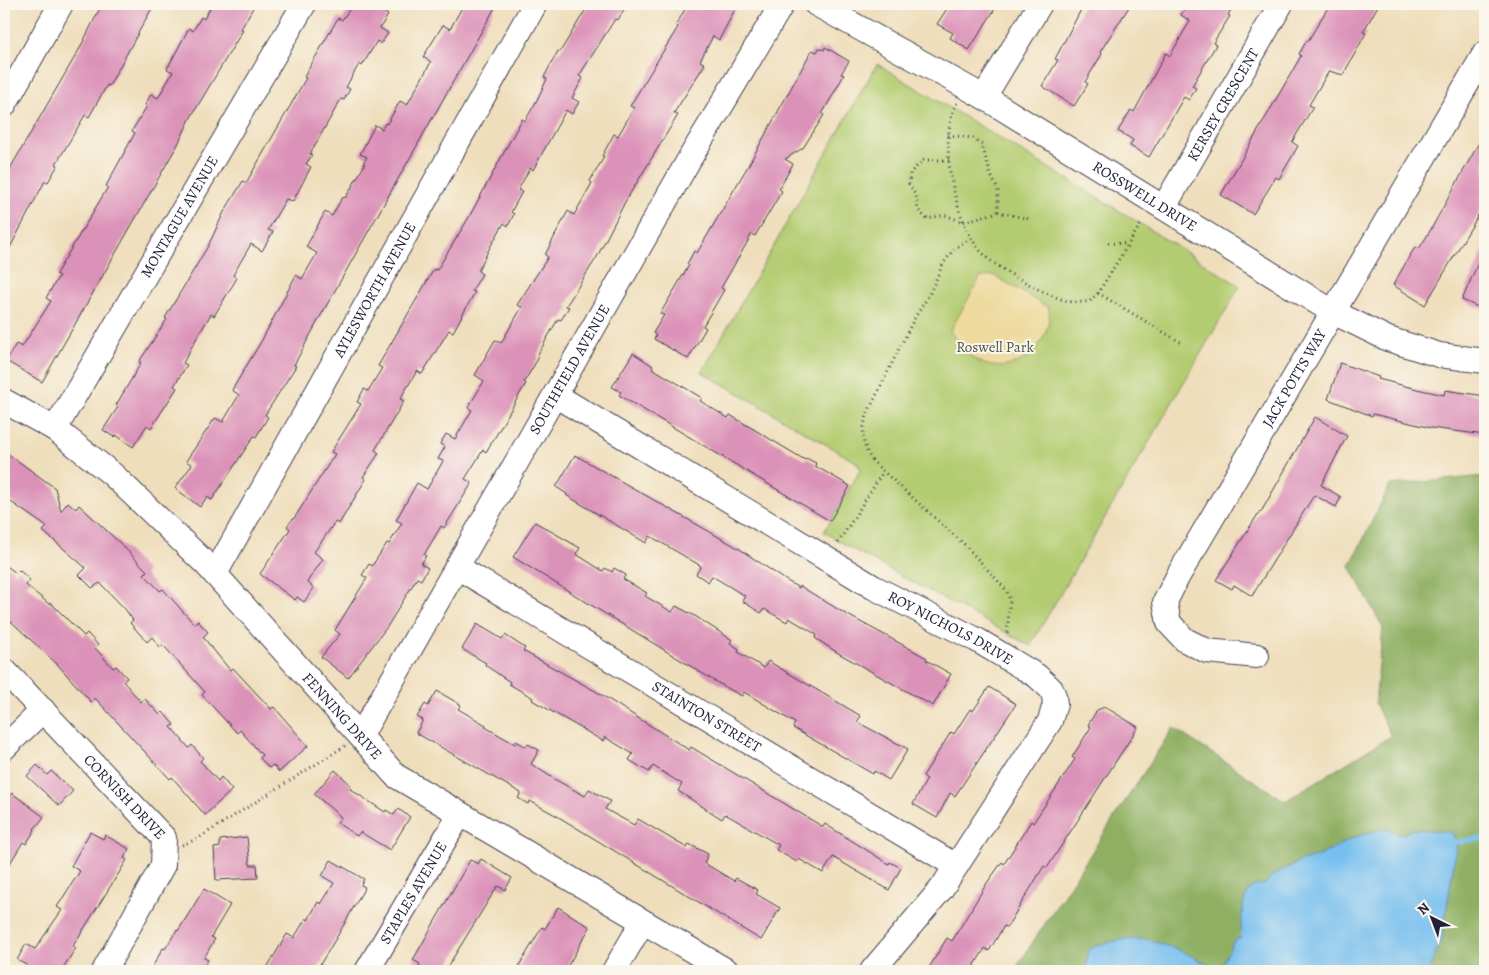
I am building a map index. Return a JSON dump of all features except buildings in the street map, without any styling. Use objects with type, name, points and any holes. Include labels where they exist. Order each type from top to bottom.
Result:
[{"type":"street","points":[[4,105],[61,4]]},
{"type":"street","name":"MONTAGUE AVENUE","points":[[54,429],[304,4]]},
{"type":"street","name":"AYLESWORTH AVENUE","points":[[215,574],[535,4]]},
{"type":"street","name":"SOUTHFIELD AVENUE","points":[[361,735],[690,158],[782,4]]},
{"type":"street","name":"ROSSWELL DRIVE","points":[[816,4],[984,97],[1333,312],[1388,339],[1438,355],[1485,361]]},
{"type":"street","points":[[984,97],[1040,4]]},
{"type":"street","name":"KERSEY CRESCENT","points":[[1164,207],[1280,4]]},
{"type":"street","name":"JACK POTTS WAY","points":[[1257,656],[1207,651],[1185,640],[1168,623],[1165,602],[1178,576],[1485,53]]},
{"type":"street","name":"ROY NICHOLS DRIVE","points":[[555,395],[873,587],[976,640],[1030,672],[1051,688],[1055,704],[1050,721],[942,888],[872,971]]},
{"type":"street","name":"FENNING DRIVE","points":[[4,401],[54,429],[112,474],[215,574],[396,776],[726,971]]},
{"type":"street","name":"STAINTON STREET","points":[[457,567],[956,866]]},
{"type":"street","name":"CORNISH DRIVE","points":[[4,670],[164,838],[163,865],[104,971]]},
{"type":"street","points":[[4,748],[43,710]]},
{"type":"street","name":"STAPLES AVENUE","points":[[367,971],[460,814]]},
{"type":"street","points":[[614,971],[642,923]]},
{"type":"path","points":[[960,98],[953,113],[948,135],[949,160],[963,222],[971,238],[988,259],[998,267],[1050,296],[1086,302],[1098,293],[1142,222]]},
{"type":"path","points":[[948,135],[973,138],[982,145],[990,173],[998,190],[998,212]]},
{"type":"path","points":[[949,160],[930,159],[918,163],[910,173],[909,184],[916,196],[917,207],[921,215],[927,219],[945,216],[963,222],[998,212],[1030,219]]},
{"type":"path","points":[[971,238],[955,248],[943,264],[865,420],[862,439],[864,447],[883,472],[965,545],[1007,591],[1010,600],[1007,636]]},
{"type":"path","points":[[1108,243],[1129,244]]},
{"type":"path","points":[[1098,293],[1182,343]]},
{"type":"path","points":[[837,544],[883,472]]},
{"type":"path","points":[[163,854],[197,839],[326,760],[361,735]]},
{"type":"green space","name":"Roswell Park","points":[[877,64],[1240,286],[1030,646],[875,562],[824,532],[861,469],[856,462],[702,372]]},
{"type":"green space","points":[[1485,476],[1485,971],[1014,971],[1173,728],[1285,801],[1391,736],[1375,703],[1383,628],[1350,566],[1390,485]]},
{"type":"sand","points":[[993,275],[1049,308],[1049,322],[1038,346],[1018,362],[1006,366],[993,366],[980,362],[970,356],[950,331],[980,278]]},
{"type":"water","points":[[1386,828],[1401,835],[1413,829],[1451,832],[1457,842],[1442,939],[1428,971],[1086,971],[1088,951],[1097,945],[1126,939],[1146,939],[1177,949],[1216,968],[1223,962],[1235,939],[1240,939],[1243,904],[1250,890],[1256,886],[1264,885],[1273,875],[1299,862],[1321,855],[1352,838]]},
{"type":"waterway","points":[[1457,842],[1485,838]]}]
